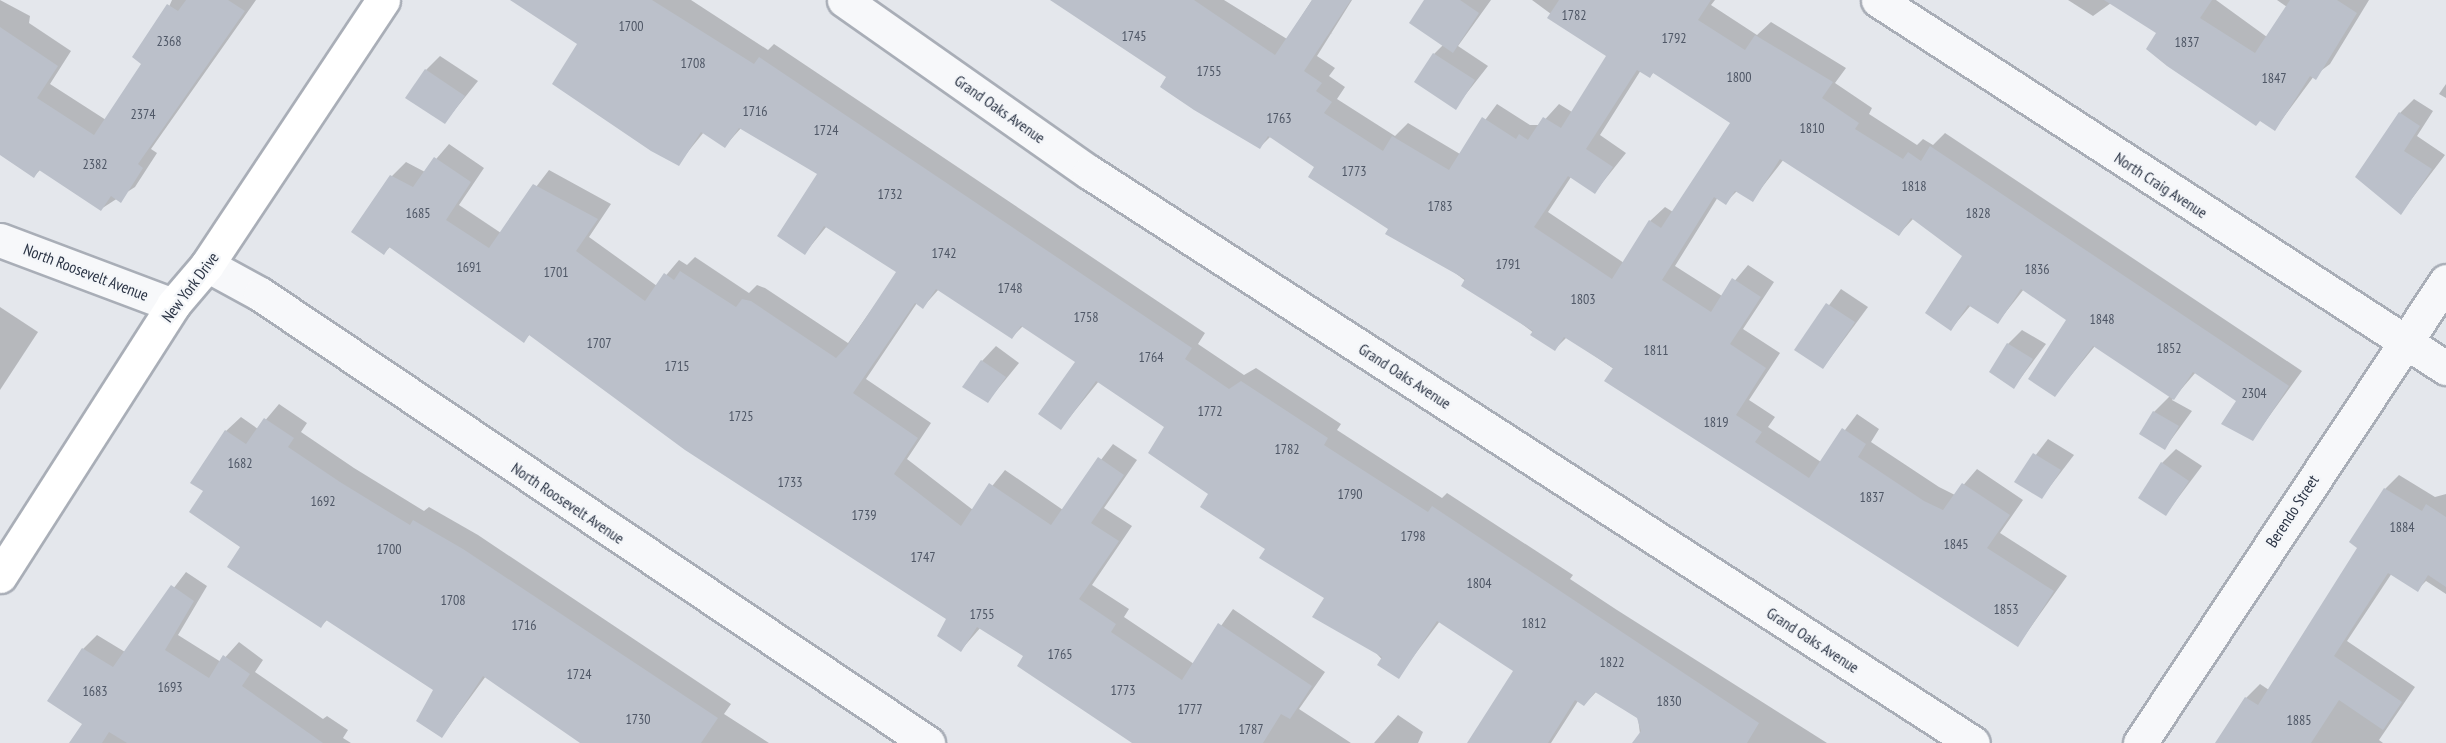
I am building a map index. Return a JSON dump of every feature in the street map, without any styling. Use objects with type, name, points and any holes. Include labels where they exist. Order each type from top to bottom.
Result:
[{"type":"street","name":"New York Drive","points":[[0,576],[173,305],[207,266],[383,0]]},
{"type":"street","name":"Grand Oaks Avenue","points":[[844,0],[1089,172],[1972,743]]},
{"type":"street","name":"North Craig Avenue","points":[[1878,0],[2446,368]]},
{"type":"street","name":"North Roosevelt Avenue","points":[[0,240],[173,305]]},
{"type":"street","name":"North Roosevelt Avenue","points":[[207,266],[260,294],[928,743]]},
{"type":"street","name":"Berendo Street","points":[[2140,743],[2446,281]]},
{"type":"building","points":[[186,0],[228,0],[245,11],[138,164],[143,168],[121,203],[111,196],[101,211],[39,170],[34,178],[0,155],[0,27],[58,66],[37,98],[94,135],[141,64],[132,57],[167,4],[178,11]]},
{"type":"building","points":[[510,0],[652,0],[754,64],[759,57],[1192,348],[1185,359],[1229,389],[1241,381],[1328,438],[1324,445],[1428,512],[1432,506],[1759,723],[1747,743],[1632,743],[1641,731],[1637,718],[1595,692],[1584,706],[1575,700],[1548,743],[1467,743],[1513,671],[1437,621],[1399,679],[1377,665],[1382,657],[1312,617],[1324,598],[1259,558],[1265,549],[1200,507],[1208,494],[1148,453],[1164,427],[1096,381],[1061,430],[1038,414],[1075,362],[1021,326],[1012,339],[936,289],[923,309],[915,303],[853,393],[918,438],[894,474],[961,526],[989,483],[1051,525],[1098,457],[1124,475],[1091,523],[1119,541],[1079,599],[1116,624],[1111,632],[1182,680],[1218,623],[1312,686],[1290,719],[1281,714],[1263,743],[1132,743],[1017,666],[1023,656],[977,627],[961,652],[937,636],[946,619],[685,450],[529,335],[524,343],[389,247],[384,255],[351,232],[390,175],[413,187],[434,157],[471,182],[446,220],[489,248],[533,184],[598,219],[576,251],[645,301],[664,273],[674,280],[680,271],[736,307],[742,299],[751,301],[836,358],[847,346],[896,272],[824,226],[805,255],[777,236],[817,174],[739,128],[725,148],[701,132],[679,166],[651,151],[552,84],[577,44]]},
{"type":"building","points":[[1050,0],[1194,0],[1275,55],[1312,0],[1351,0],[1304,71],[1322,83],[1316,91],[1332,102],[1324,113],[1383,151],[1392,136],[1449,170],[1482,117],[1516,139],[1519,134],[1528,140],[1543,117],[1561,128],[1606,56],[1547,18],[1559,0],[1711,0],[1698,20],[1745,50],[1755,35],[1833,82],[1822,98],[1859,123],[1855,129],[1903,159],[1908,152],[1921,161],[1930,146],[2289,386],[2253,441],[2221,424],[2236,401],[2193,372],[2174,400],[2093,346],[2055,397],[2028,379],[2066,320],[2021,289],[1998,324],[1968,305],[1951,331],[1925,313],[1962,256],[1911,218],[1899,236],[1780,159],[1753,202],[1735,191],[1726,205],[1714,197],[1662,280],[1711,312],[1732,278],[1761,297],[1730,344],[1766,368],[1736,415],[1762,432],[1755,442],[1809,478],[1842,428],[1866,444],[1858,457],[1924,501],[1943,510],[1962,483],[2010,515],[1987,548],[2054,591],[2018,647],[1604,381],[1613,368],[1564,337],[1555,351],[1530,335],[1533,331],[1461,286],[1465,279],[1385,234],[1388,229],[1308,177],[1314,167],[1268,136],[1260,149],[1194,110],[1160,87],[1166,77]],"holes":[[[1637,70],[1650,78],[1653,73],[1730,123],[1661,228],[1649,220],[1612,279],[1534,227],[1568,176],[1595,194],[1613,167],[1586,149]]]},
{"type":"building","points":[[1424,0],[1460,0],[1479,13],[1453,53],[1409,23]]},
{"type":"building","points":[[2104,0],[2212,0],[2200,18],[2255,53],[2290,0],[2337,0],[2357,13],[2316,80],[2310,76],[2275,131],[2260,121],[2256,126],[2167,66],[2146,49],[2156,33]]},
{"type":"building","points":[[1433,53],[1475,80],[1456,110],[1414,82]]},
{"type":"building","points":[[425,69],[465,96],[445,124],[405,98]]},
{"type":"building","points":[[2399,112],[2420,126],[2404,151],[2432,169],[2401,215],[2355,177]]},
{"type":"building","points":[[1826,303],[1855,322],[1823,369],[1794,350]]},
{"type":"building","points":[[2007,343],[2033,359],[2014,389],[1989,372]]},
{"type":"building","points":[[981,360],[1006,377],[988,403],[962,387]]},
{"type":"building","points":[[2153,411],[2179,426],[2165,450],[2139,434]]},
{"type":"building","points":[[264,418],[294,438],[288,447],[340,482],[410,525],[413,520],[463,549],[718,718],[701,743],[580,743],[483,676],[442,738],[416,721],[433,690],[326,620],[321,628],[227,567],[240,547],[189,512],[203,491],[190,483],[225,430],[246,444]]},
{"type":"building","points":[[2033,453],[2061,470],[2042,499],[2014,482]]},
{"type":"building","points":[[2161,462],[2189,481],[2166,516],[2138,498]]},
{"type":"building","points":[[2384,488],[2422,511],[2426,504],[2446,517],[2446,587],[2428,575],[2418,592],[2388,573],[2334,656],[2402,702],[2383,730],[2339,700],[2311,743],[2215,743],[2245,697],[2258,705],[2357,548],[2349,542]]},
{"type":"building","points":[[171,585],[194,601],[165,650],[209,678],[223,655],[250,674],[242,686],[323,743],[127,743],[109,732],[102,743],[69,743],[82,724],[47,701],[82,648],[113,667]]}]
